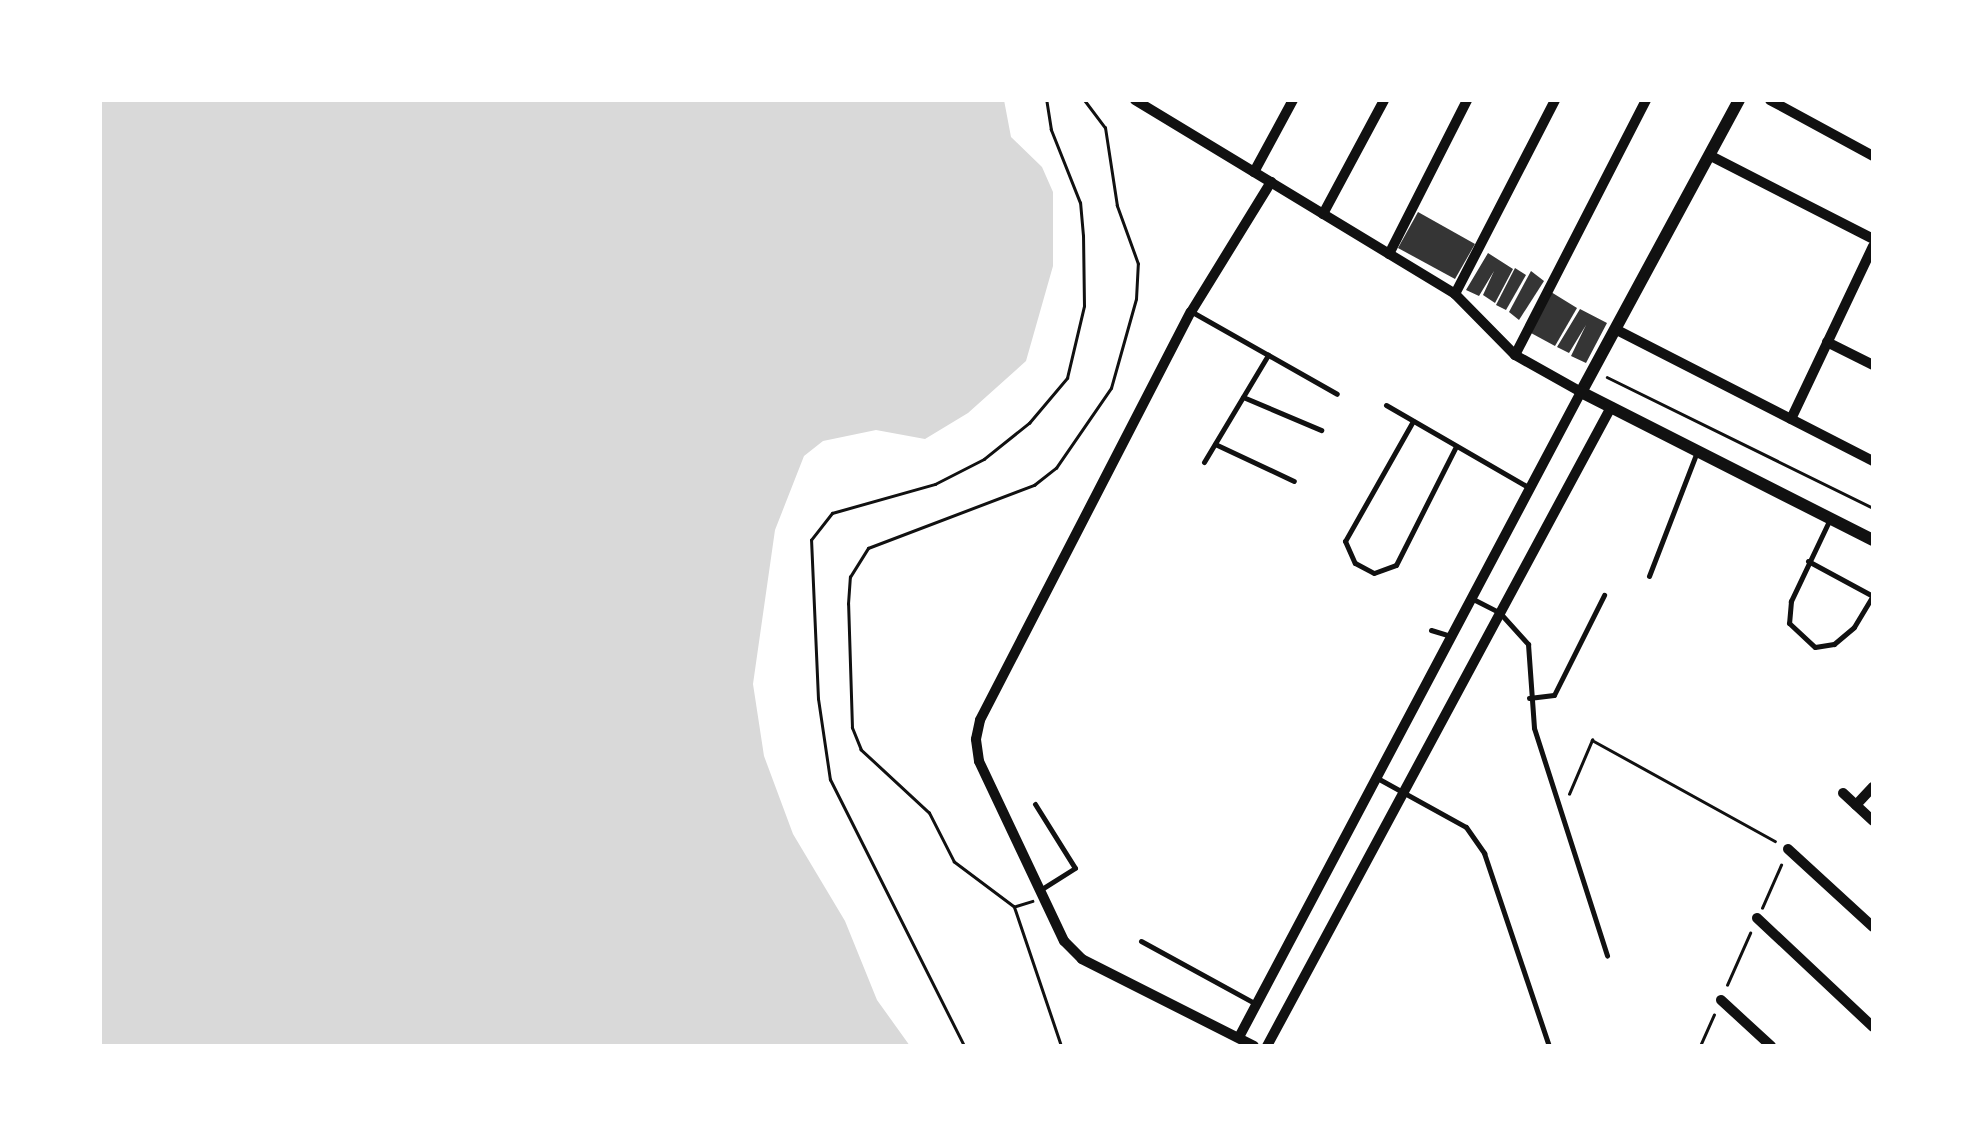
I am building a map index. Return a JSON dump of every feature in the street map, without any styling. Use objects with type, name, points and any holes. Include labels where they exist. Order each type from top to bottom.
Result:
[{"type":"street","points":[[1134,100],[1455,294],[1515,355],[1873,540]]},
{"type":"street","points":[[1254,172],[1293,100]]},
{"type":"street","points":[[1324,214],[1384,100]]},
{"type":"street","points":[[1389,254],[1466,100]]},
{"type":"street","points":[[1455,294],[1555,100]]},
{"type":"street","points":[[1515,355],[1646,100]]},
{"type":"street","points":[[1239,1037],[1739,100]]},
{"type":"street","points":[[1770,100],[1873,156]]},
{"type":"street","points":[[1709,156],[1873,238]]},
{"type":"street","points":[[1254,1046],[1082,959],[1064,942],[979,761],[976,739],[980,720],[1191,312],[1271,182]]},
{"type":"street","points":[[1791,418],[1873,246]]},
{"type":"street","points":[[1859,276],[1873,283]]},
{"type":"street","points":[[1615,328],[1873,461]]},
{"type":"street","points":[[1828,342],[1873,365]]},
{"type":"street","points":[[1267,1046],[1611,407]]},
{"type":"street","points":[[1856,804],[1873,788]]},
{"type":"street","points":[[1843,792],[1873,821]]},
{"type":"street","points":[[1788,849],[1873,927]]},
{"type":"street","points":[[1757,918],[1873,1027]]},
{"type":"street","points":[[1721,1000],[1771,1046]]},
{"type":"lane","points":[[1191,312],[1337,394]]},
{"type":"lane","points":[[1204,462],[1268,355]]},
{"type":"lane","points":[[1243,397],[1320,430]]},
{"type":"lane","points":[[1386,405],[1530,488]]},
{"type":"lane","points":[[1413,421],[1345,541],[1355,563],[1374,574],[1396,566],[1456,446]]},
{"type":"lane","points":[[1215,444],[1294,482]]},
{"type":"lane","points":[[1649,576],[1697,451]]},
{"type":"lane","points":[[1808,561],[1873,595],[1854,627],[1834,644],[1816,647],[1788,623],[1808,561],[1830,518]]},
{"type":"lane","points":[[1529,698],[1554,695],[1604,595]]},
{"type":"lane","points":[[1472,598],[1500,612],[1528,644],[1529,698],[1561,813],[1608,956]]},
{"type":"lane","points":[[1431,630],[1451,636]]},
{"type":"lane","points":[[1376,778],[1466,826],[1484,852],[1549,1046]]},
{"type":"lane","points":[[1035,804],[1075,868],[1041,894]]},
{"type":"lane","points":[[1140,941],[1256,1004]]},
{"type":"path","points":[[964,1046],[830,780],[818,700],[812,540],[832,514],[936,484],[984,459],[1029,422],[1067,378],[1084,306],[1083,236],[1080,202],[1050,130],[1046,100]]},
{"type":"path","points":[[1061,1046],[1014,907],[954,862],[929,814],[861,750],[852,728],[850,577],[858,558],[878,542],[1034,486],[1056,468],[1102,406],[1124,347],[1138,264],[1117,206],[1104,128],[1084,100]]},
{"type":"path","points":[[1592,370],[1873,508]]},
{"type":"path","points":[[1561,813],[1592,740],[1788,849],[1700,1046]]},
{"type":"path","points":[[1014,907],[1041,894]]},
{"type":"shaded area","points":[[100,100],[1004,100],[1011,137],[1042,167],[1053,192],[1053,266],[1026,361],[968,413],[925,439],[876,430],[823,441],[804,456],[775,530],[753,684],[764,756],[793,834],[845,921],[877,1000],[910,1046],[100,1046]]},
{"type":"building","points":[[1418,212],[1475,244],[1455,279],[1398,248]]},
{"type":"building","points":[[1488,253],[1513,269],[1495,303],[1483,295],[1494,271],[1479,296],[1466,290]]},
{"type":"building","points":[[1515,268],[1526,275],[1506,310],[1496,305]]},
{"type":"building","points":[[1531,271],[1544,281],[1519,320],[1509,312]]},
{"type":"building","points":[[1551,292],[1577,308],[1555,346],[1531,333]]},
{"type":"building","points":[[1580,309],[1607,323],[1586,363],[1571,356],[1586,325],[1569,353],[1557,347]]}]
